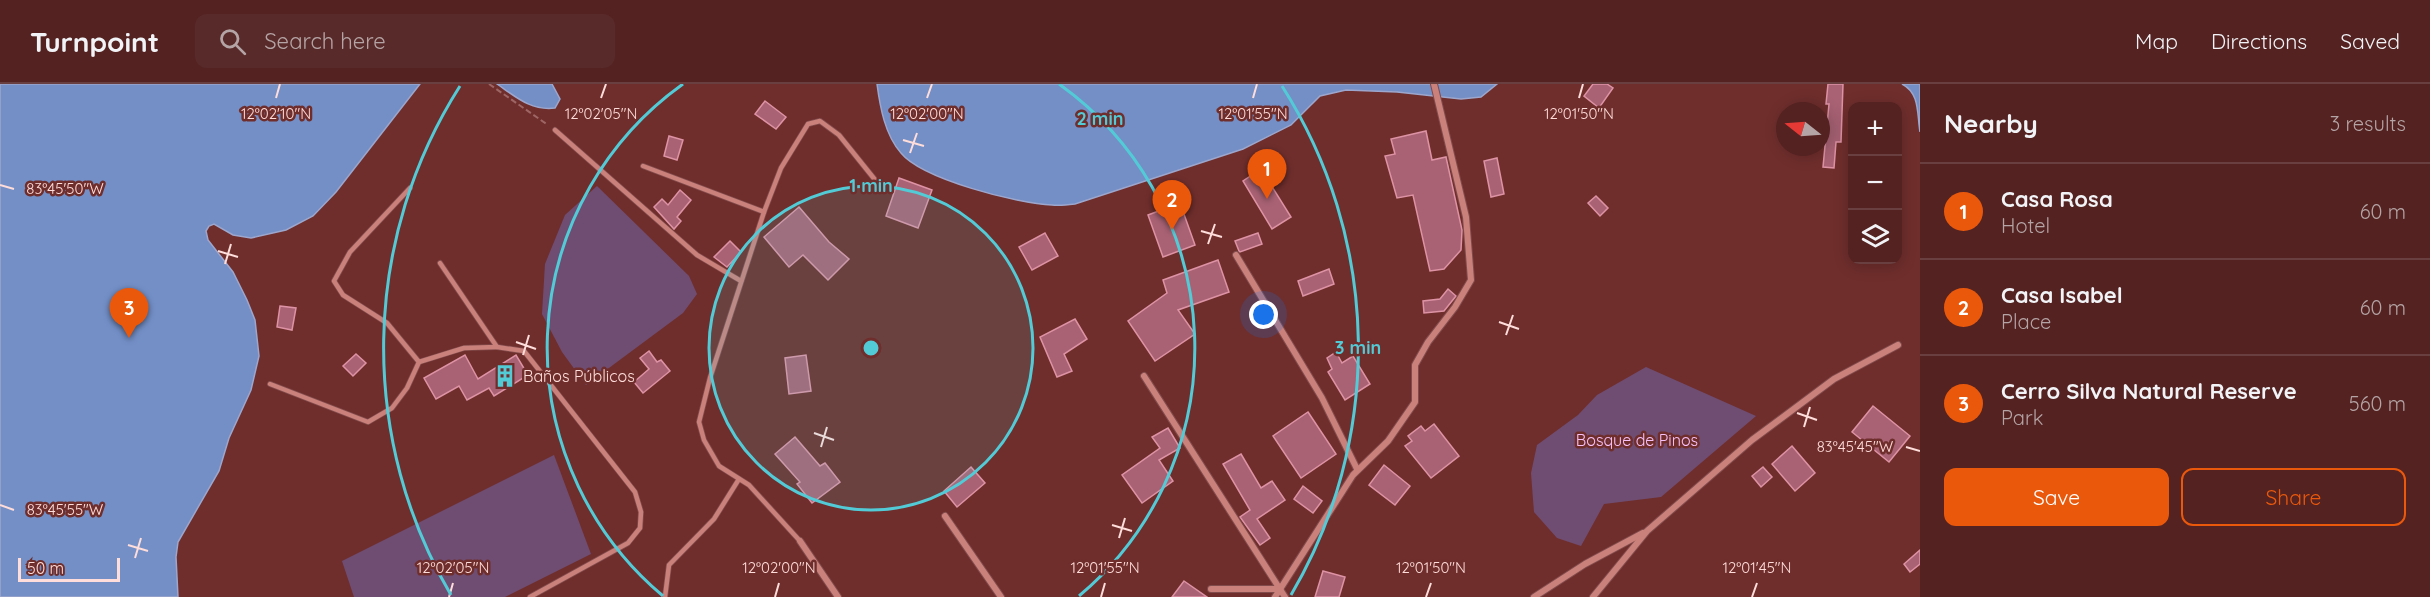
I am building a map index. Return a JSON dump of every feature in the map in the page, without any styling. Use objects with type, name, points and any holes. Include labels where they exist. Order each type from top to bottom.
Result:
[{"type":"street","points":[[1275,597],[1357,469],[1388,441],[1416,402],[1415,365],[1471,280],[1466,217],[1434,84]]},
{"type":"street","points":[[1236,255],[1322,398],[1357,469]]},
{"type":"street","points":[[1593,597],[1647,531],[1752,440],[1834,379],[1898,345]]},
{"type":"street","points":[[1144,376],[1286,597]]},
{"type":"street","points":[[945,516],[1000,597]]},
{"type":"street","points":[[1534,597],[1586,564],[1647,531]]},
{"type":"street","points":[[800,541],[838,597]]},
{"type":"street","points":[[1210,588],[1280,590]]},
{"type":"lane","points":[[800,541],[749,485],[719,465],[704,440],[699,422],[764,212],[781,168],[808,124],[820,121],[839,135],[880,186]]},
{"type":"lane","points":[[555,130],[697,255],[741,281]]},
{"type":"lane","points":[[644,166],[764,212]]},
{"type":"lane","points":[[410,188],[350,252],[334,281],[343,295],[387,323],[419,362]]},
{"type":"lane","points":[[440,262],[497,347]]},
{"type":"lane","points":[[270,384],[368,422],[392,408],[407,388],[419,362],[464,348],[497,347],[524,351],[635,492],[641,512],[640,528],[628,543],[530,597]]},
{"type":"lane","points":[[665,597],[669,565],[714,519],[739,479]]},
{"type":"path","points":[[489,84],[555,130]]},
{"type":"green space","points":[[597,186],[689,276],[697,294],[683,313],[586,385],[562,352],[542,314],[545,264],[565,215]]},
{"type":"green space","name":"Bosque de Pinos","points":[[1646,367],[1756,416],[1661,497],[1604,504],[1581,546],[1557,538],[1534,512],[1531,473],[1537,445],[1578,415],[1597,395]]},
{"type":"green space","points":[[554,455],[591,554],[505,597],[354,597],[342,561]]},
{"type":"water","points":[[0,84],[420,84],[336,192],[313,216],[286,230],[251,238],[233,235],[214,224],[206,231],[208,240],[233,272],[247,300],[255,320],[259,356],[251,390],[229,438],[219,471],[178,542],[176,557],[178,597],[0,597]]},
{"type":"water","points":[[497,84],[552,84],[560,99],[555,108],[538,107],[524,102]]},
{"type":"water","points":[[877,84],[1497,84],[1481,97],[1461,99],[1397,92],[1346,90],[1320,96],[1291,125],[1243,149],[1075,204],[1057,205],[1037,204],[995,195],[949,181],[912,163],[895,146],[887,129]]},
{"type":"water","points":[[1902,84],[1920,84],[1920,132],[1915,98]]},
{"type":"building","points":[[1593,84],[1607,84],[1613,88],[1599,108],[1584,96]]},
{"type":"building","points":[[1828,84],[1843,84],[1841,142],[1836,142],[1834,168],[1823,167],[1824,156],[1830,156],[1830,102],[1826,102]]},
{"type":"building","points":[[765,101],[786,117],[776,129],[755,114]]},
{"type":"building","points":[[1426,131],[1432,160],[1446,157],[1462,230],[1461,250],[1444,269],[1430,271],[1413,195],[1397,198],[1385,156],[1395,154],[1391,139]]},
{"type":"building","points":[[669,136],[683,140],[677,160],[664,156]]},
{"type":"building","points":[[1497,158],[1504,194],[1491,197],[1484,161]]},
{"type":"building","points":[[1261,169],[1291,217],[1272,229],[1243,181]]},
{"type":"building","points":[[899,178],[932,190],[918,228],[886,216]]},
{"type":"building","points":[[680,190],[691,200],[677,217],[681,221],[674,229],[654,207],[662,199],[668,205]]},
{"type":"building","points":[[1596,196],[1608,208],[1600,216],[1588,203]]},
{"type":"building","points":[[1180,203],[1195,245],[1163,257],[1148,215]]},
{"type":"building","points":[[799,207],[829,242],[849,259],[828,280],[803,255],[789,267],[764,237]]},
{"type":"building","points":[[1045,233],[1058,256],[1032,270],[1019,247]]},
{"type":"building","points":[[1258,233],[1262,244],[1239,251],[1235,241]]},
{"type":"building","points":[[730,241],[741,252],[727,267],[714,257]]},
{"type":"building","points":[[1218,260],[1229,292],[1178,310],[1195,334],[1155,361],[1128,321],[1167,293],[1163,280]]},
{"type":"building","points":[[1329,269],[1334,284],[1303,296],[1298,281]]},
{"type":"building","points":[[1448,289],[1456,296],[1444,311],[1424,313],[1423,301],[1440,299]]},
{"type":"building","points":[[280,306],[296,308],[292,330],[277,327]]},
{"type":"building","points":[[1075,319],[1087,339],[1064,354],[1072,371],[1057,377],[1040,337]]},
{"type":"building","points":[[649,351],[657,362],[661,360],[670,371],[643,393],[634,382],[649,369],[640,358]]},
{"type":"building","points":[[1336,352],[1342,363],[1353,356],[1370,384],[1345,400],[1328,372],[1332,369],[1327,358]]},
{"type":"building","points":[[356,354],[366,363],[353,376],[343,366]]},
{"type":"building","points":[[465,355],[478,379],[516,355],[528,375],[494,396],[489,388],[467,400],[459,386],[436,399],[424,378]]},
{"type":"building","points":[[806,355],[811,391],[789,394],[785,358]]},
{"type":"building","points":[[1873,406],[1910,436],[1889,462],[1852,432]]},
{"type":"building","points":[[1308,412],[1336,454],[1301,478],[1273,436]]},
{"type":"building","points":[[1434,424],[1459,456],[1431,478],[1405,446],[1412,441],[1408,436],[1421,426],[1425,431]]},
{"type":"building","points":[[1168,428],[1180,448],[1159,460],[1173,481],[1142,503],[1122,475],[1160,448],[1152,437]]},
{"type":"building","points":[[795,437],[820,466],[825,463],[840,482],[812,503],[797,484],[800,482],[775,454]]},
{"type":"building","points":[[1792,446],[1815,473],[1795,491],[1772,464]]},
{"type":"building","points":[[1241,454],[1261,488],[1272,481],[1285,500],[1257,519],[1270,538],[1260,545],[1240,517],[1250,510],[1223,464]]},
{"type":"building","points":[[1384,465],[1410,486],[1395,505],[1369,485]]},
{"type":"building","points":[[971,467],[985,483],[957,507],[944,491]]},
{"type":"building","points":[[1763,467],[1772,477],[1761,487],[1752,476]]},
{"type":"building","points":[[1303,486],[1322,501],[1313,513],[1294,499]]},
{"type":"building","points":[[1920,550],[1920,564],[1910,572],[1904,564]]},
{"type":"building","points":[[1323,571],[1345,577],[1339,597],[1315,597]]},
{"type":"building","points":[[1184,581],[1207,597],[1172,597]]},
{"type":"place","name":"Casa Rosa","points":[[1267,199]]},
{"type":"place","name":"Casa Isabel","points":[[1172,230]]},
{"type":"place","name":"Cerro Silva Natural Reserve","points":[[129,338]]},
{"type":"place","name":"Baños Públicos","points":[[505,376]]}]
